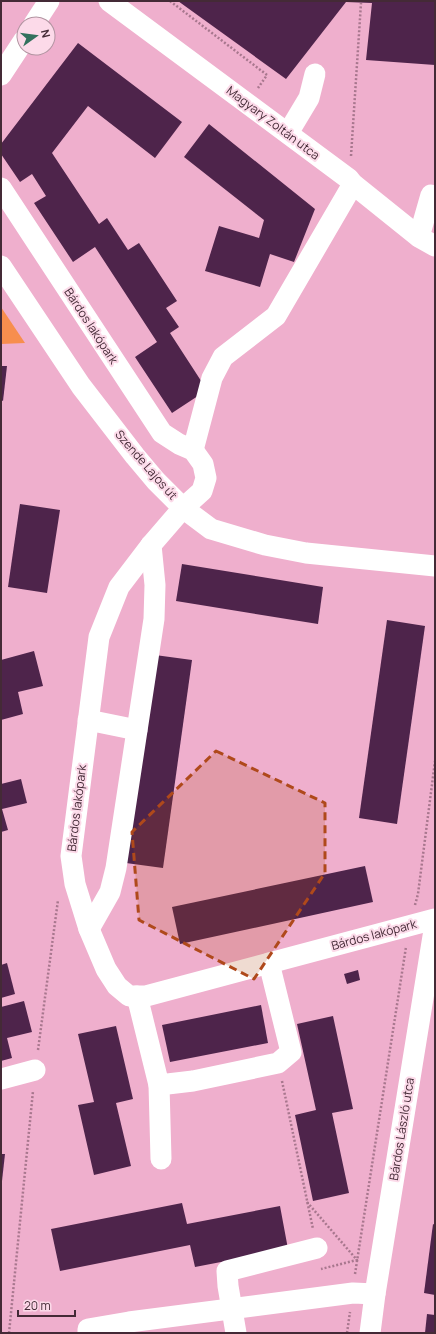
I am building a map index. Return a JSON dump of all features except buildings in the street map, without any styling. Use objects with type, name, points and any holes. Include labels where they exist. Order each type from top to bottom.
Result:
[{"type":"street","points":[[39,16],[49,1]]},
{"type":"street","name":"Magyary Zoltán utca","points":[[110,1],[349,179],[353,184],[427,241]]},
{"type":"street","points":[[1,75],[16,52]]},
{"type":"street","points":[[288,133],[309,98],[315,74]]},
{"type":"street","points":[[193,450],[212,378],[223,357],[276,316],[353,184]]},
{"type":"street","name":"Bárdos lakópark","points":[[1,188],[162,433],[179,444],[193,450],[203,464],[206,478],[202,491],[183,508],[151,545],[119,587],[99,637],[71,856],[75,884],[89,929],[106,969],[117,986],[129,996],[146,996],[435,919]]},
{"type":"street","points":[[427,241],[431,194]]},
{"type":"street","name":"Szende Lajos út","points":[[1,266],[81,386],[139,461],[156,481],[183,508],[211,529],[265,545],[306,553],[435,566]]},
{"type":"street","points":[[89,929],[110,892],[116,868],[154,619],[155,585],[151,545]]},
{"type":"street","points":[[88,720],[137,730]]},
{"type":"street","name":"Bárdos László utca","points":[[370,1333],[435,924]]},
{"type":"street","points":[[159,1085],[193,1081],[278,1063],[291,1052],[269,963]]},
{"type":"street","points":[[137,996],[159,1085],[162,1159]]},
{"type":"street","points":[[1,1079],[35,1070]]},
{"type":"street","points":[[236,1333],[227,1271],[317,1248]]},
{"type":"street","points":[[88,1333],[88,1329],[129,1322],[353,1293],[375,1294]]},
{"type":"path","points":[[351,161],[361,3]]},
{"type":"path","points":[[347,1333],[357,1260],[402,976],[408,926],[418,894],[435,761]]},
{"type":"path","points":[[9,1333],[35,1070],[59,892]]},
{"type":"path","points":[[278,1063],[321,1269],[357,1260]]},
{"type":"path","points":[[308,1202],[357,1260]]},
{"type":"highlighted area","points":[[216,751],[325,803],[325,873],[254,979],[139,920],[132,832]]},
{"type":"shaded area","points":[[1,307],[25,343],[1,344]]}]
